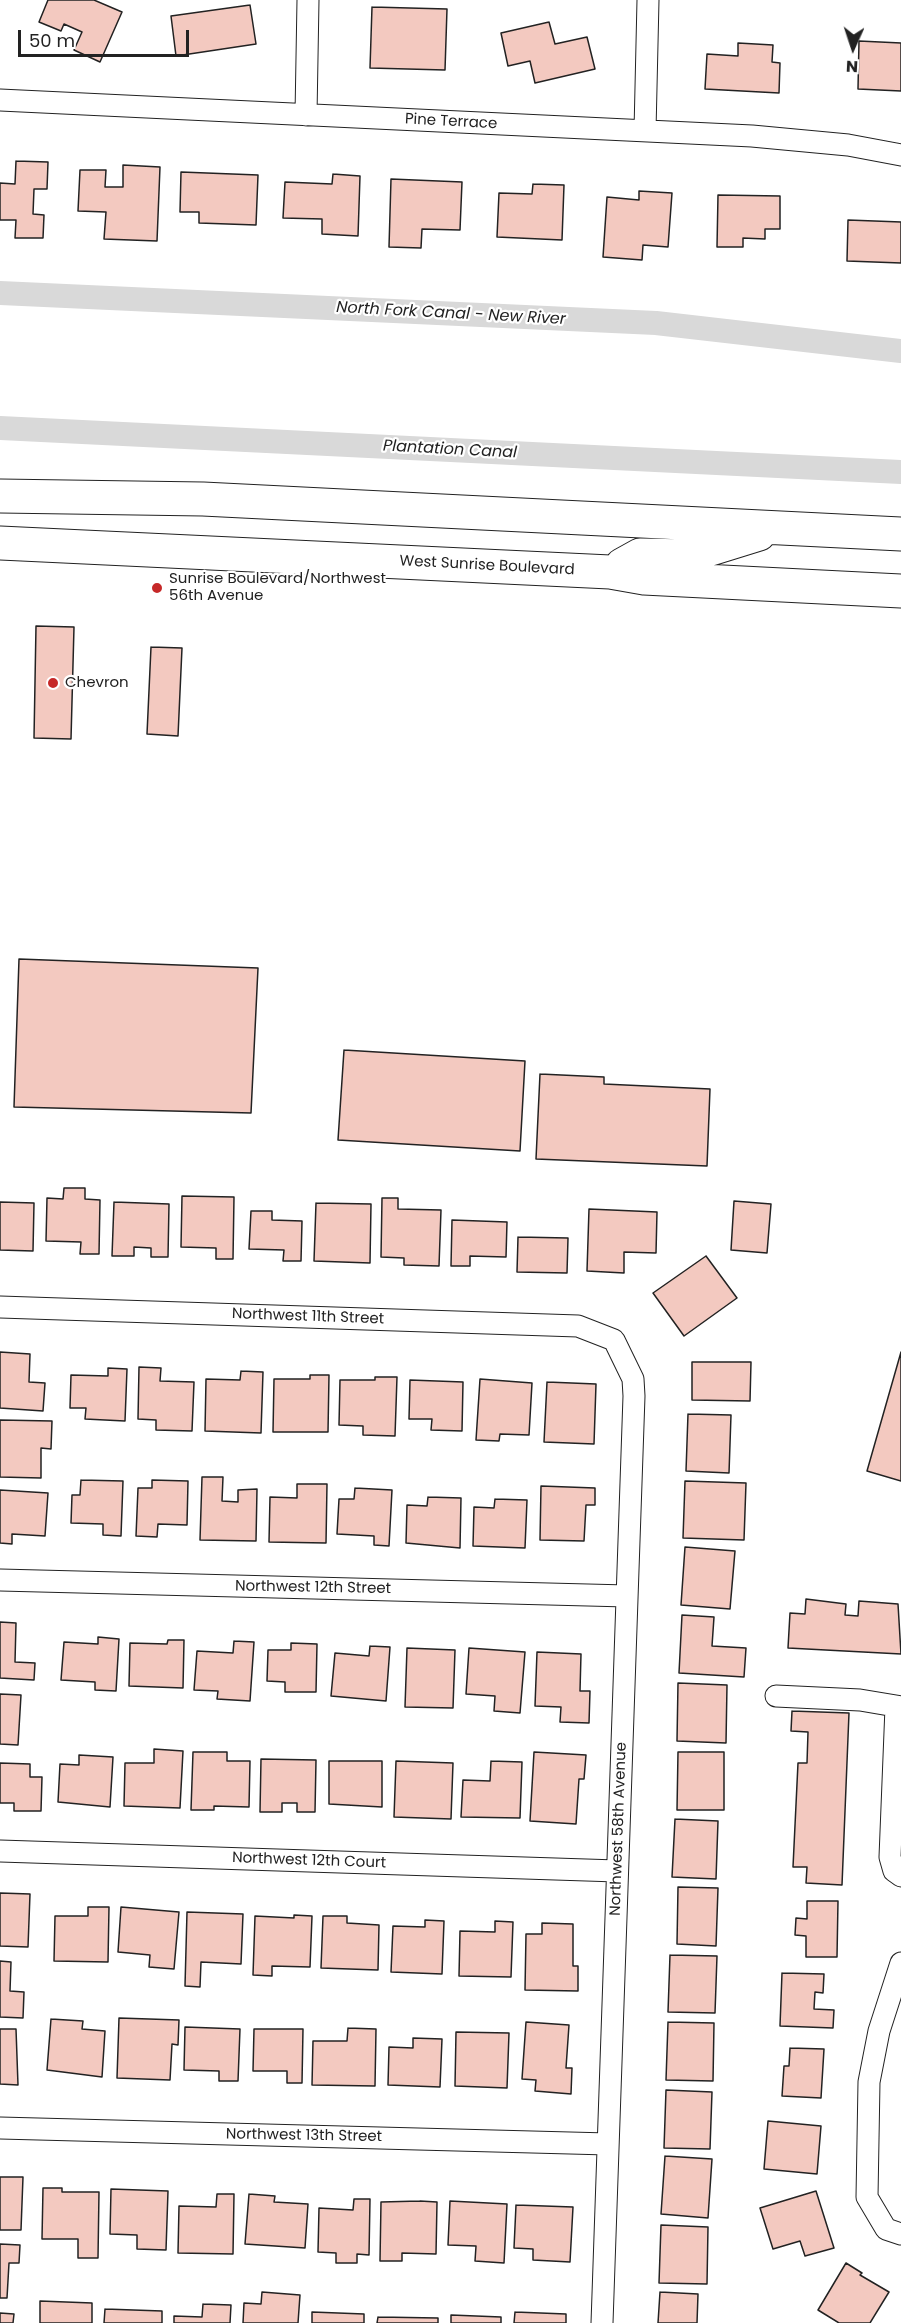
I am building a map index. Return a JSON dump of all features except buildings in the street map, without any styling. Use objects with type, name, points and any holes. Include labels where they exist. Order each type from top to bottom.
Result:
[{"type":"highway","points":[[0,496],[203,499],[901,534]]},
{"type":"highway","points":[[610,572],[640,555],[688,556],[781,528]]},
{"type":"highway","name":"West Sunrise Boulevard","points":[[0,543],[610,572],[644,578],[901,591]]},
{"type":"street","points":[[306,115],[308,0]]},
{"type":"street","points":[[645,131],[648,0]]},
{"type":"street","name":"Pine Terrace","points":[[0,100],[814,141],[901,155]]},
{"type":"street","name":"Northwest 11th Street","points":[[0,1307],[578,1326],[614,1340]]},
{"type":"street","name":"Northwest 58th Avenue","points":[[602,2323],[633,1379],[614,1340]]},
{"type":"street","name":"Northwest 12th Street","points":[[0,1580],[627,1596]]},
{"type":"street","points":[[776,1696],[860,1700],[899,1707],[890,1857],[894,1871],[901,1876]]},
{"type":"street","name":"Northwest 12th Court","points":[[0,1851],[617,1871]]},
{"type":"street","points":[[893,2231],[867,2198],[870,2082],[879,2031],[901,1963]]},
{"type":"street","name":"Northwest 13th Street","points":[[0,2128],[608,2144]]},
{"type":"waterway","name":"North Fork Canal - New River","points":[[0,293],[656,323],[901,351]]},
{"type":"waterway","name":"Plantation Canal","points":[[0,428],[901,472]]},
{"type":"place","name":"Sunrise Boulevard/Northwest 56th Avenue","points":[[157,588]]},
{"type":"place","name":"Chevron","points":[[53,683]]}]
